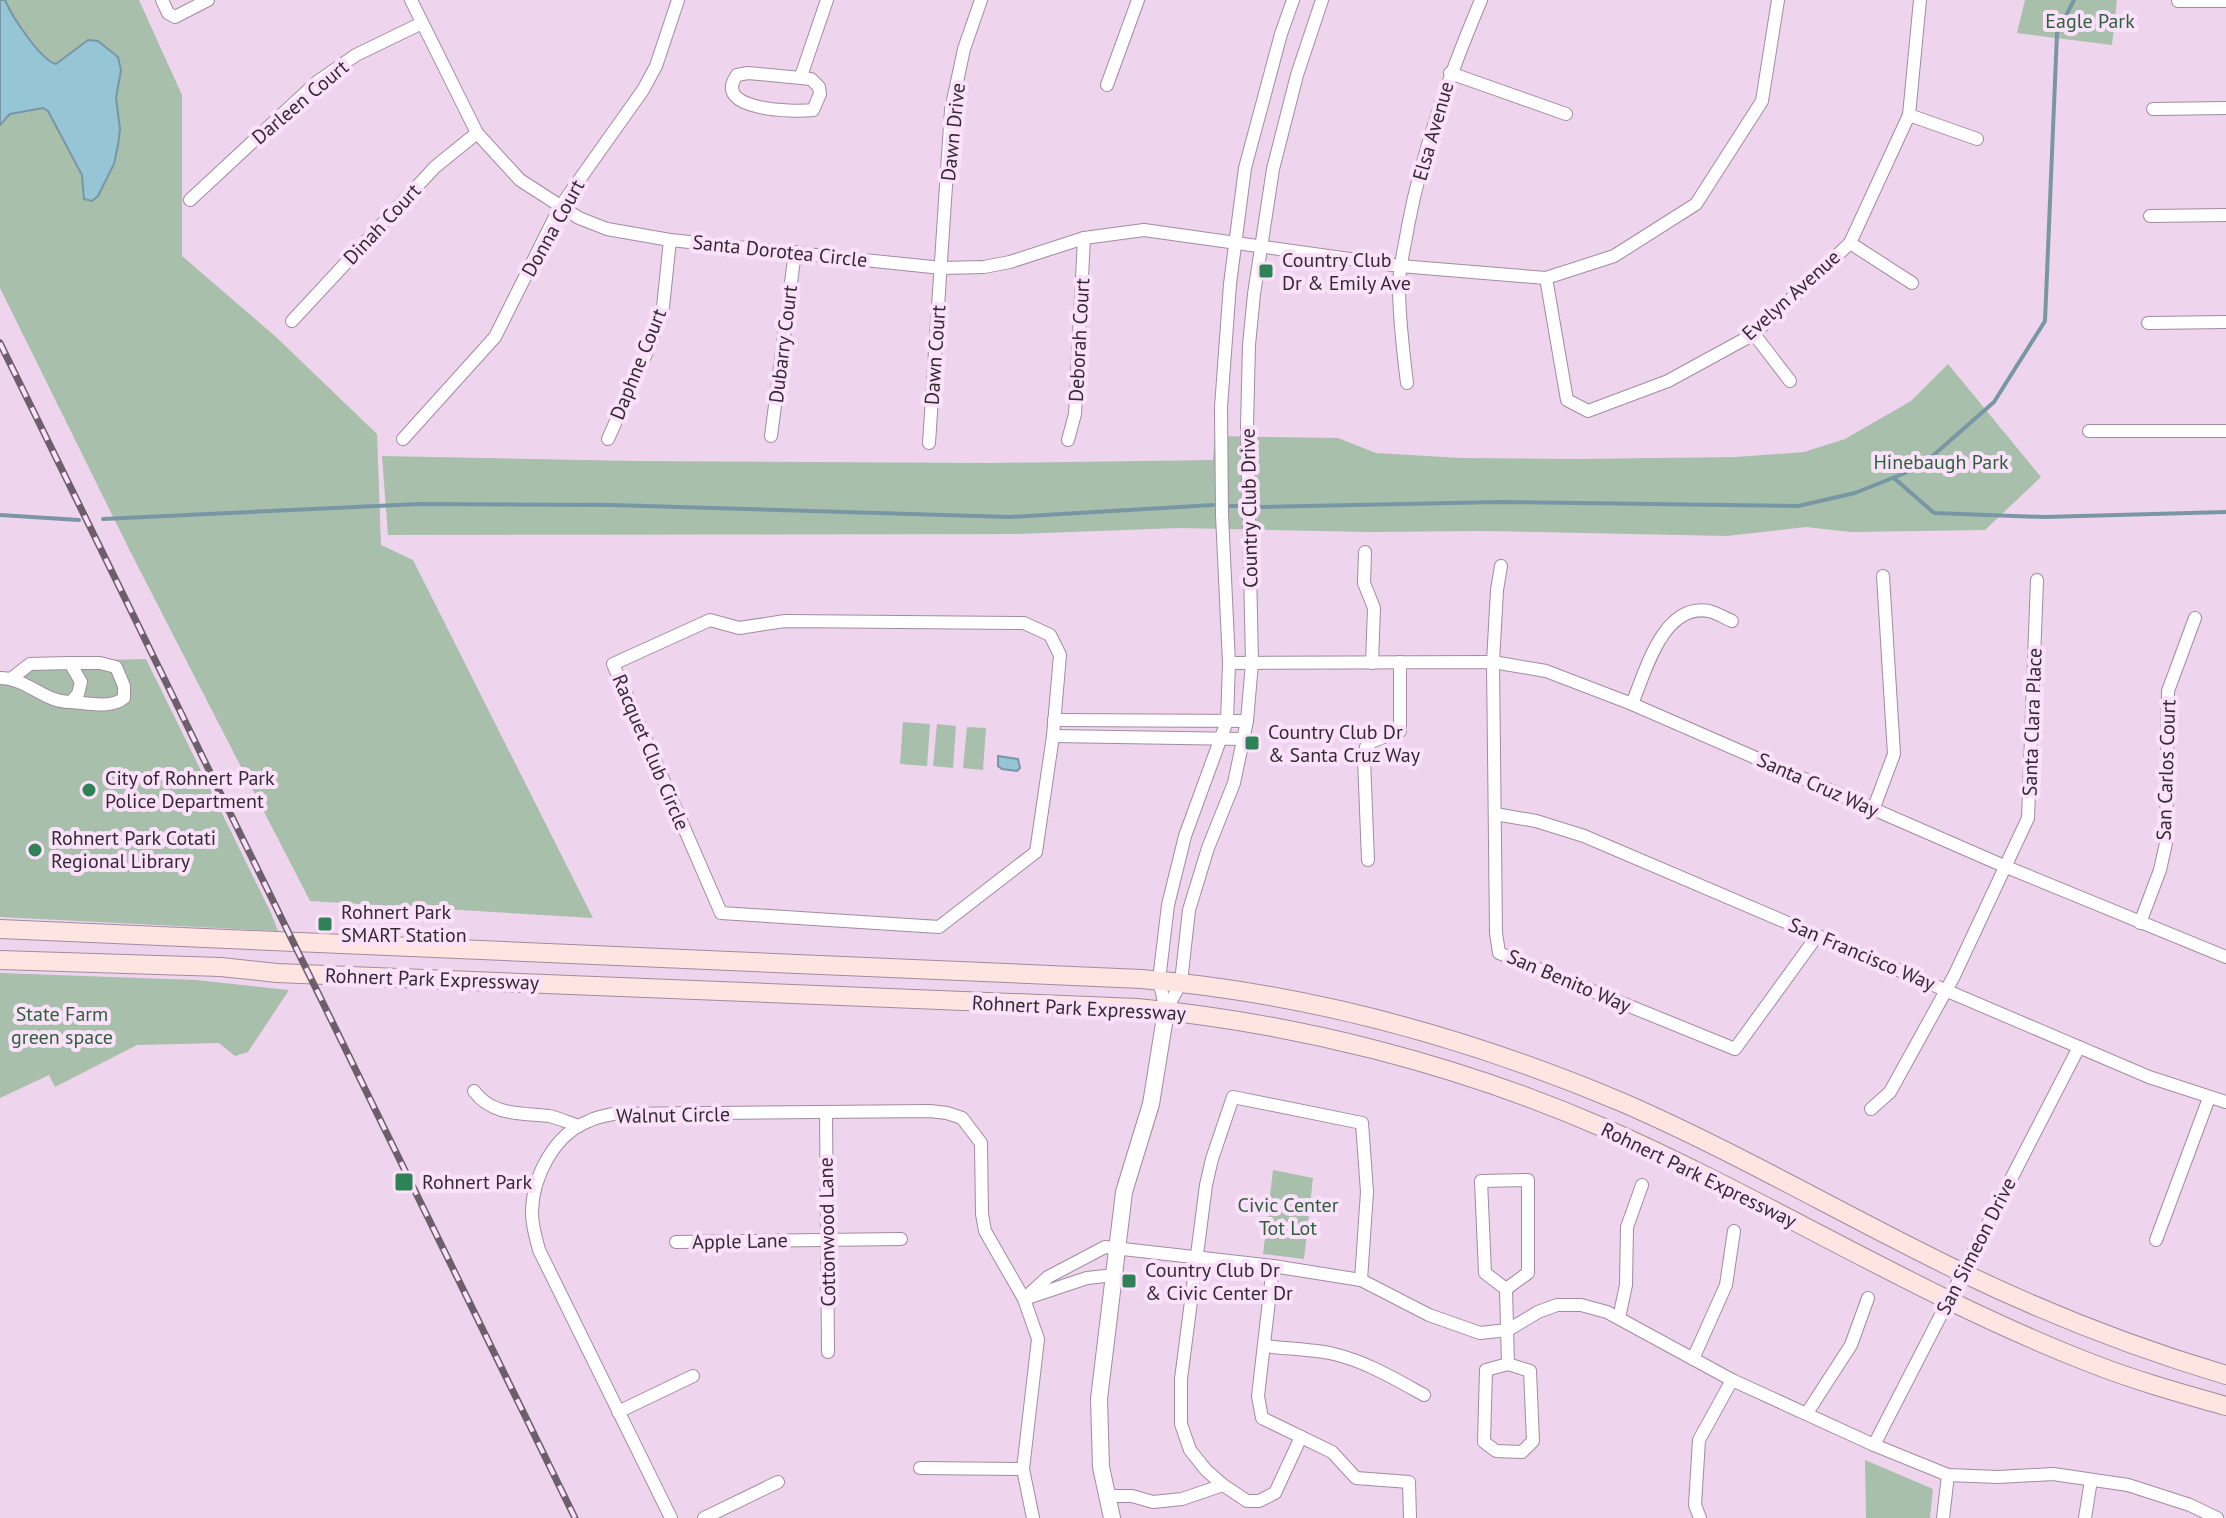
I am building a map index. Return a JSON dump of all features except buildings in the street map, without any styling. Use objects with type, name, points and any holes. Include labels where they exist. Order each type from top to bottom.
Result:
[{"type":"main road","name":"Rohnert Park Expressway","points":[[0,929],[1159,980],[1316,1004],[1528,1066],[1625,1104],[1963,1273],[2129,1343],[2226,1375]]},
{"type":"main road","name":"Rohnert Park Expressway","points":[[0,960],[221,967],[277,973],[1166,1011],[1324,1038],[1380,1051],[1546,1104],[1646,1147],[1949,1300],[2087,1362],[2226,1406]]},
{"type":"street","points":[[162,0],[168,13],[175,17],[208,0]]},
{"type":"street","name":"Santa Dorotea Circle","points":[[411,0],[477,133],[520,180],[579,218],[607,229],[670,240],[942,268],[984,267],[1010,262],[1084,238],[1144,230],[1400,266],[1546,278]]},
{"type":"street","name":"Donna Court","points":[[403,439],[495,337],[560,207],[643,90],[656,66],[678,0]]},
{"type":"street","points":[[801,76],[827,0]]},
{"type":"street","name":"Dawn Drive","points":[[942,268],[951,110],[964,49],[981,0]]},
{"type":"street","points":[[1107,85],[1138,0]]},
{"type":"street","name":"Country Club Drive","points":[[1166,1011],[1159,980],[1168,905],[1185,836],[1227,721],[1229,663],[1222,515],[1224,336],[1235,242],[1245,168],[1293,0]]},
{"type":"street","name":"Country Club Drive","points":[[1112,1518],[1100,1451],[1099,1399],[1124,1192],[1151,1104],[1166,1011],[1181,982],[1189,910],[1208,848],[1234,783],[1247,721],[1252,663],[1249,345],[1273,169],[1322,0]]},
{"type":"street","name":"Elsa Avenue","points":[[1407,383],[1401,335],[1400,266],[1426,146],[1450,73],[1481,0]]},
{"type":"street","points":[[1546,278],[1614,256],[1696,204],[1762,101],[1778,0]]},
{"type":"street","name":"Evelyn Avenue","points":[[1546,278],[1567,400],[1588,411],[1668,381],[1754,334],[1850,243],[1909,115],[1920,0]]},
{"type":"street","points":[[2178,1],[2226,1]]},
{"type":"street","name":"Darleen Court","points":[[190,200],[317,82],[356,55],[422,23]]},
{"type":"street","points":[[1450,73],[1566,114]]},
{"type":"street","points":[[737,75],[801,76],[811,79],[819,87],[820,94],[813,110],[747,105],[737,101],[732,92],[732,83],[737,75]]},
{"type":"street","points":[[2153,109],[2226,108]]},
{"type":"street","points":[[1909,115],[1977,139]]},
{"type":"street","name":"Dinah Court","points":[[292,321],[435,167],[477,133]]},
{"type":"street","points":[[2150,216],[2226,215]]},
{"type":"street","name":"Deborah Court","points":[[1068,440],[1075,414],[1084,238]]},
{"type":"street","name":"Daphne Court","points":[[608,439],[650,345],[663,307],[670,240]]},
{"type":"street","points":[[1850,243],[1912,283]]},
{"type":"street","name":"Dubarry Court","points":[[771,436],[795,252]]},
{"type":"street","name":"Dawn Court","points":[[929,443],[942,268]]},
{"type":"street","points":[[2148,323],[2226,322]]},
{"type":"street","points":[[1754,334],[1790,381]]},
{"type":"street","points":[[2089,431],[2226,431]]},
{"type":"street","points":[[1365,552],[1364,583],[1374,608],[1372,663]]},
{"type":"street","name":"San Benito Way","points":[[1501,566],[1493,662],[1496,933],[1499,953],[1735,1049],[1817,936]]},
{"type":"street","points":[[1873,810],[1894,754],[1883,576]]},
{"type":"street","name":"Santa Clara Place","points":[[1871,1109],[1890,1092],[1946,990],[2028,818],[2037,580]]},
{"type":"street","points":[[1632,704],[1663,633],[1676,617],[1693,611],[1710,611],[1732,621]]},
{"type":"street","name":"San Carlos Court","points":[[2140,923],[2160,870],[2166,843],[2168,691],[2195,618]]},
{"type":"street","name":"Racquet Club Circle","points":[[710,620],[739,628],[785,621],[1024,623],[1050,635],[1060,655],[1053,736],[1036,852],[939,927],[721,913],[613,664],[710,620]]},
{"type":"street","points":[[1368,860],[1364,759],[1366,747],[1400,731],[1400,662]]},
{"type":"street","name":"Santa Cruz Way","points":[[1229,663],[1493,662],[1546,671],[1632,704],[2004,866],[2226,957]]},
{"type":"street","points":[[70,663],[81,682],[78,694],[71,702]]},
{"type":"street","points":[[100,663],[116,667],[124,686],[124,698],[118,703],[105,704],[58,702],[39,690],[6,678],[30,664],[100,663]]},
{"type":"street","points":[[1054,720],[1247,721]]},
{"type":"street","points":[[1053,736],[1243,739]]},
{"type":"street","name":"San Francisco Way","points":[[1495,814],[1536,821],[1584,836],[2149,1077],[2226,1102]]},
{"type":"street","name":"San Simeon Drive","points":[[1874,1445],[2079,1047]]},
{"type":"street","points":[[474,1091],[481,1101],[510,1113],[552,1117],[579,1126]]},
{"type":"street","points":[[1301,1437],[1275,1493],[1259,1501],[1247,1501],[1206,1470],[1190,1450],[1181,1424],[1181,1379],[1196,1257],[1212,1159],[1233,1097],[1362,1123],[1367,1192],[1361,1280]]},
{"type":"street","points":[[2156,1240],[2209,1098]]},
{"type":"street","name":"Walnut Circle","points":[[579,1126],[613,1114],[930,1111],[962,1118],[981,1143],[985,1231],[1024,1299],[1038,1339],[1023,1469],[1033,1518]]},
{"type":"street","name":"Cottonwood Lane","points":[[826,1112],[828,1352]]},
{"type":"street","points":[[579,1126],[562,1140],[536,1182],[532,1214],[534,1230],[539,1250],[671,1518]]},
{"type":"street","points":[[1506,1289],[1528,1273],[1528,1180],[1481,1181],[1485,1273],[1506,1289],[1508,1364]]},
{"type":"street","points":[[1619,1318],[1626,1285],[1627,1227],[1642,1185]]},
{"type":"street","points":[[1693,1359],[1726,1285],[1734,1231]]},
{"type":"street","name":"Apple Lane","points":[[676,1242],[901,1239]]},
{"type":"street","points":[[1024,1299],[1048,1277],[1105,1247],[1273,1266],[1361,1280],[1429,1315],[1480,1333],[1508,1330],[1557,1305],[1581,1305],[1607,1312],[1732,1380],[1948,1475],[1998,1477],[2053,1474],[2128,1485],[2190,1505],[2217,1518]]},
{"type":"street","points":[[1273,1266],[1258,1396],[1262,1418],[1332,1452],[1356,1478],[1409,1482],[1410,1518]]},
{"type":"street","points":[[1024,1299],[1087,1278],[1114,1275]]},
{"type":"street","points":[[1807,1413],[1851,1345],[1868,1298]]},
{"type":"street","points":[[1265,1346],[1330,1353],[1353,1360],[1424,1395]]},
{"type":"street","points":[[1508,1364],[1530,1371],[1533,1441],[1522,1452],[1496,1451],[1484,1442],[1486,1370],[1508,1364]]},
{"type":"street","points":[[618,1412],[693,1376]]},
{"type":"street","points":[[1700,1518],[1695,1505],[1699,1440],[1732,1380]]},
{"type":"street","points":[[920,1468],[1023,1469]]},
{"type":"street","points":[[1943,1518],[1948,1475]]},
{"type":"street","points":[[2085,1518],[2091,1480]]},
{"type":"street","points":[[704,1518],[778,1482]]},
{"type":"street","points":[[1106,1496],[1132,1496],[1153,1502],[1182,1499],[1223,1485]]},
{"type":"green space","points":[[0,0],[139,0],[182,95],[182,256],[276,337],[377,434],[381,545],[413,560],[593,918],[310,901],[131,553],[0,288]]},
{"type":"green space","name":"Eagle Park","points":[[2025,0],[2117,0],[2112,45],[2017,33]]},
{"type":"green space","name":"Hinebaugh Park","points":[[1948,364],[2041,477],[1985,530],[1851,532],[1806,527],[1727,536],[1179,528],[1018,534],[388,535],[382,456],[990,463],[1213,460],[1215,436],[1338,438],[1376,453],[1461,458],[1736,457],[1804,452],[1845,439],[1911,401]]},
{"type":"green space","points":[[146,659],[278,931],[0,917],[0,685],[15,685],[24,662]]},
{"type":"green space","points":[[903,722],[930,724],[927,766],[900,764]]},
{"type":"green space","points":[[937,724],[956,726],[953,768],[933,766]]},
{"type":"green space","points":[[967,727],[986,728],[983,770],[963,768]]},
{"type":"green space","name":"State Farm green space","points":[[0,973],[196,980],[289,990],[248,1052],[235,1056],[219,1043],[137,1045],[55,1087],[49,1075],[0,1098]]},
{"type":"green space","name":"Civic Center Tot Lot","points":[[1273,1170],[1313,1178],[1304,1259],[1263,1254]]},
{"type":"green space","points":[[1865,1460],[1933,1489],[1930,1518],[1866,1518]]},
{"type":"water","points":[[0,0],[5,0],[42,55],[56,64],[88,40],[98,41],[118,57],[121,70],[116,98],[120,129],[118,145],[114,164],[98,196],[92,201],[84,199],[82,175],[48,111],[43,108],[10,114],[0,125]]},
{"type":"water","points":[[998,756],[1018,759],[1020,768],[1017,771],[1002,769],[998,766]]},
{"type":"waterway","points":[[1261,507],[1499,502],[1798,506],[1855,493],[1920,467],[1994,402],[2045,321],[2057,33],[2074,0]]},
{"type":"waterway","points":[[1894,478],[1934,513],[2044,517],[2226,512]]},
{"type":"waterway","points":[[103,519],[419,504],[611,505],[1010,517],[1213,505]]},
{"type":"waterway","points":[[1230,506],[1245,506]]},
{"type":"waterway","points":[[0,515],[79,520]]},
{"type":"railway","points":[[0,343],[575,1518]]},
{"type":"place","name":"Country Club Dr & Emily Ave","points":[[1266,271]]},
{"type":"place","name":"Country Club Dr & Santa Cruz Way","points":[[1252,743]]},
{"type":"place","name":"City of Rohnert Park Police Department","points":[[89,790]]},
{"type":"place","name":"Rohnert Park Cotati Regional Library","points":[[35,850]]},
{"type":"place","name":"Rohnert Park SMART Station","points":[[325,924]]},
{"type":"place","name":"Rohnert Park","points":[[404,1182]]},
{"type":"place","name":"Country Club Dr & Civic Center Dr","points":[[1129,1281]]}]
